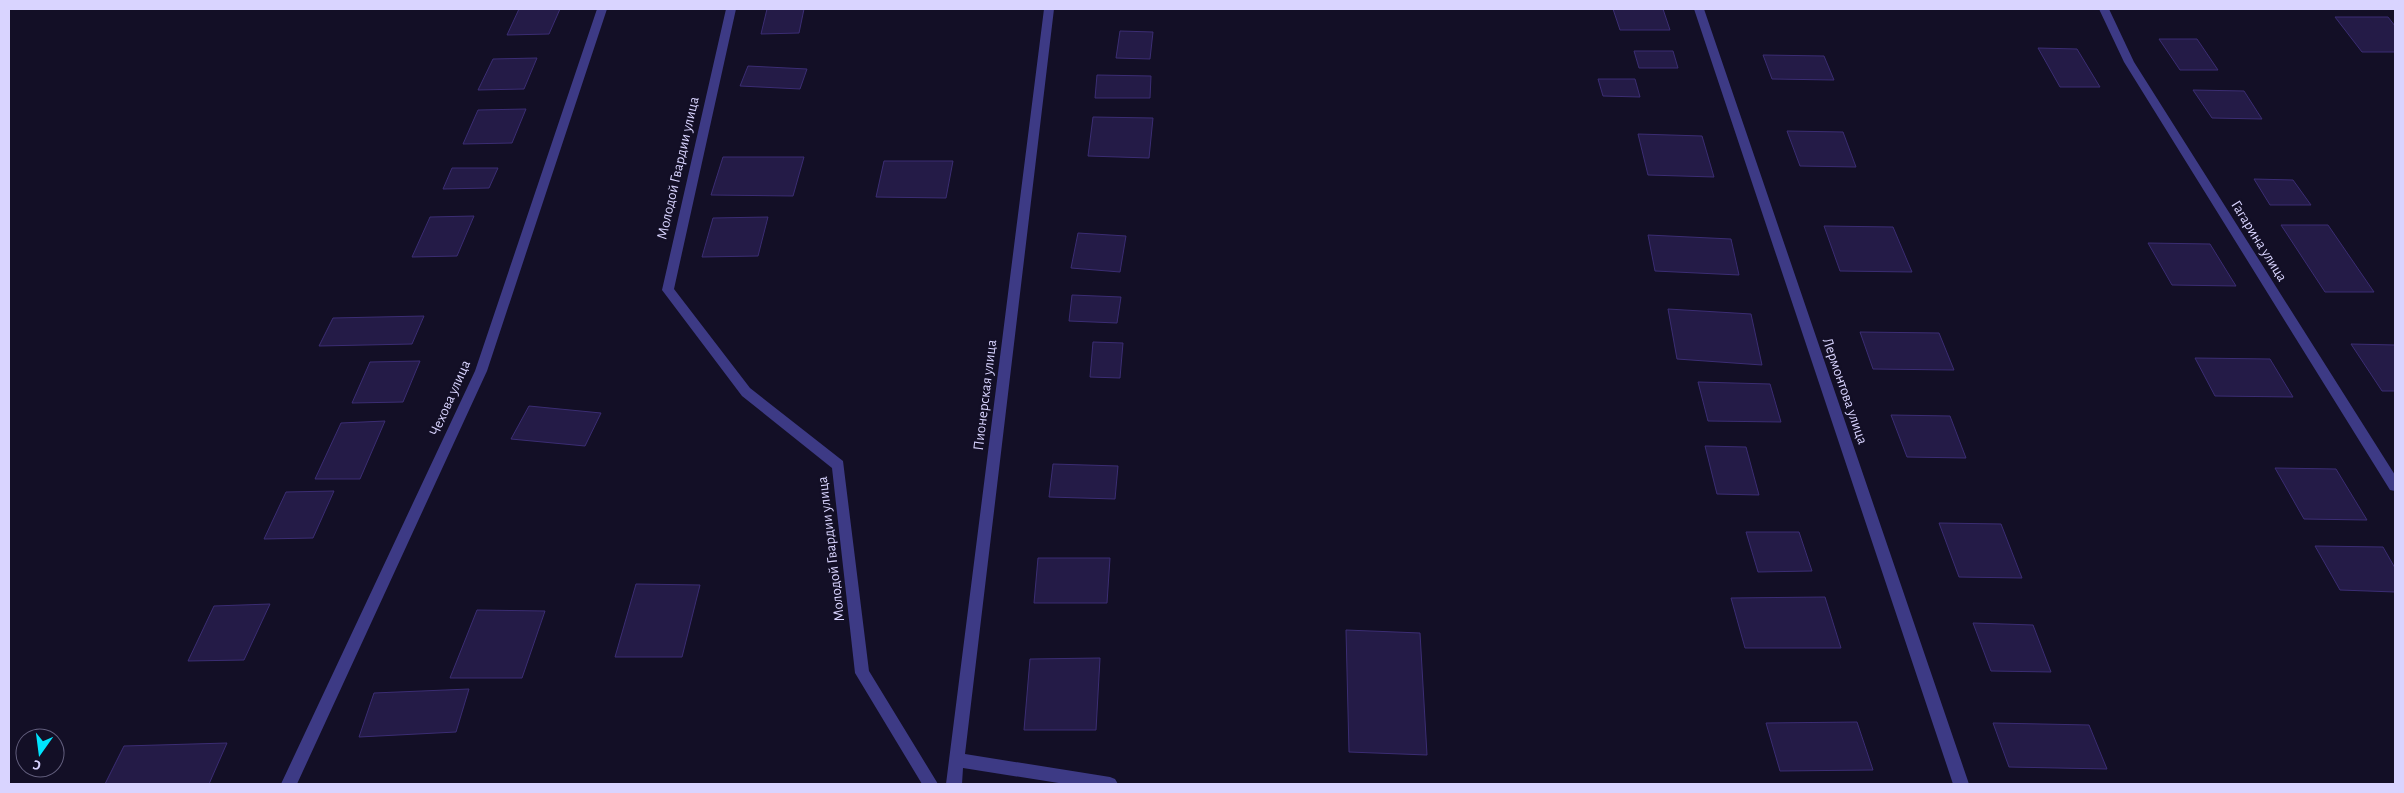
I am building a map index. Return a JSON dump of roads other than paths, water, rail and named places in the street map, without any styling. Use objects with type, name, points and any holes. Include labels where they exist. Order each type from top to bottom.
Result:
[{"type":"street","name":"Чехова улица","points":[[289,784],[481,370],[602,9]]},
{"type":"street","name":"Молодой Гвардии улица","points":[[731,9],[668,290],[746,392],[838,466],[862,673],[930,784]]},
{"type":"street","name":"Пионерская улица","points":[[954,784],[1048,9]]},
{"type":"street","name":"Лермонтова улица","points":[[1699,9],[1961,784]]},
{"type":"street","name":"Гагарина улица","points":[[2104,9],[2129,62],[2395,486]]},
{"type":"street","points":[[957,760],[1110,784]]}]
